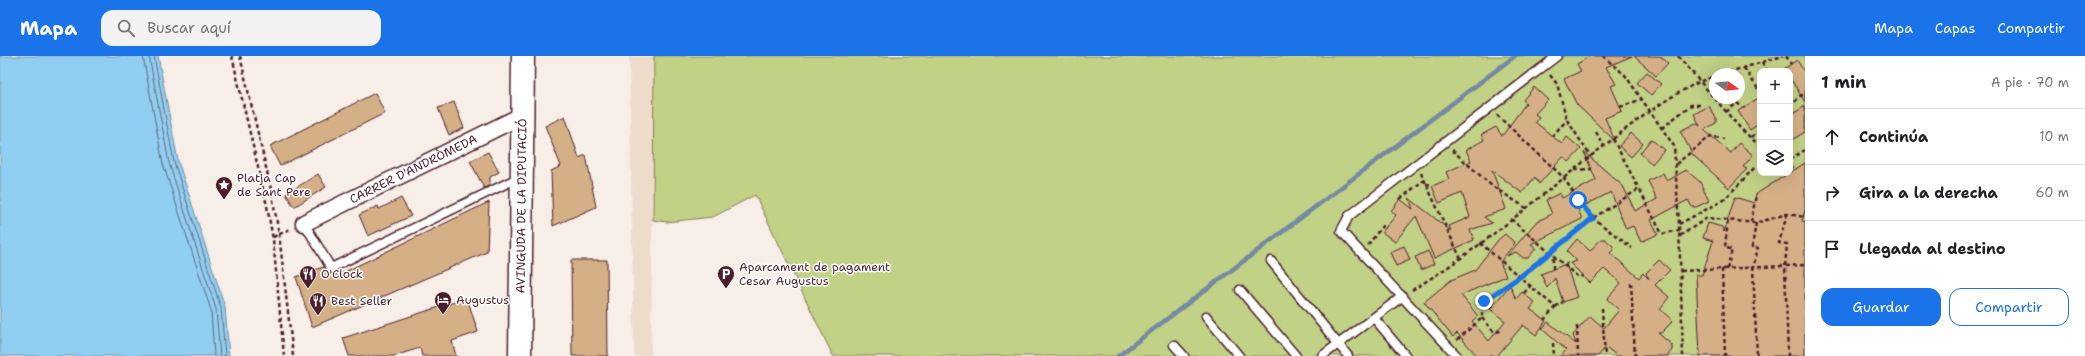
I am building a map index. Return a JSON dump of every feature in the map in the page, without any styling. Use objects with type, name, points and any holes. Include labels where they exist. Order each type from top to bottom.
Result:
[{"type":"street","name":"AVINGUDA DE LA DIPUTACIÓ","points":[[520,356],[523,56]]},
{"type":"street","name":"CARRER D'ANDRÒMEDA","points":[[304,223],[523,115]]},
{"type":"lane","points":[[1457,356],[1403,296],[1341,231],[1349,216],[1558,56]]},
{"type":"lane","points":[[304,223],[331,268],[522,176]]},
{"type":"lane","points":[[1271,261],[1348,356]]},
{"type":"lane","points":[[1240,290],[1296,356]]},
{"type":"lane","points":[[1322,356],[1403,296]]},
{"type":"lane","points":[[1206,316],[1239,356]]},
{"type":"lane","points":[[1374,318],[1406,356]]},
{"type":"lane","points":[[1174,345],[1184,356]]},
{"type":"path","points":[[232,56],[273,237],[284,356]]},
{"type":"path","points":[[240,56],[271,189],[279,234],[293,356]]},
{"type":"path","points":[[1605,56],[1626,75],[1674,146],[1680,230],[1683,356]]},
{"type":"path","points":[[1678,56],[1726,112],[1757,144]]},
{"type":"path","points":[[1744,68],[1784,56],[1791,64]]},
{"type":"path","points":[[1762,62],[1765,68]]},
{"type":"path","points":[[1543,67],[1557,84],[1567,120],[1590,157]]},
{"type":"path","points":[[1745,70],[1757,88]]},
{"type":"path","points":[[1403,296],[1460,258],[1613,139],[1699,81],[1709,78]]},
{"type":"path","points":[[1793,104],[1804,95]]},
{"type":"path","points":[[1620,106],[1642,98]]},
{"type":"path","points":[[1726,112],[1737,103],[1744,108]]},
{"type":"path","points":[[1662,128],[1691,106],[1700,104]]},
{"type":"path","points":[[1490,107],[1564,178],[1578,200],[1593,218],[1632,248]]},
{"type":"path","points":[[1552,136],[1567,120]]},
{"type":"path","points":[[1596,132],[1604,146]]},
{"type":"path","points":[[1750,138],[1757,133]]},
{"type":"path","points":[[1676,164],[1711,136],[1724,139]]},
{"type":"path","points":[[1613,139],[1662,234],[1680,230]]},
{"type":"path","points":[[1444,142],[1464,162],[1492,186],[1526,208]]},
{"type":"path","points":[[1793,157],[1805,150]]},
{"type":"path","points":[[1417,163],[1460,258]]},
{"type":"path","points":[[1679,224],[1724,200],[1756,166]]},
{"type":"path","points":[[1574,170],[1592,169]]},
{"type":"path","points":[[1400,199],[1424,180]]},
{"type":"path","points":[[1426,183],[1434,185]]},
{"type":"path","points":[[1501,331],[1494,332],[1482,318],[1482,302],[1521,276],[1593,218],[1639,189]]},
{"type":"path","points":[[1751,222],[1756,194]]},
{"type":"path","points":[[1680,236],[1707,218],[1756,223],[1787,214],[1805,217]]},
{"type":"path","points":[[1787,214],[1779,242],[1787,244],[1785,266],[1788,356]]},
{"type":"path","points":[[1511,219],[1578,277],[1584,276]]},
{"type":"path","points":[[1727,269],[1732,250],[1725,247],[1728,220]]},
{"type":"path","points":[[1756,223],[1752,247],[1758,248],[1753,268],[1758,356]]},
{"type":"path","points":[[1362,253],[1383,225],[1386,227]]},
{"type":"path","points":[[273,237],[282,232]]},
{"type":"path","points":[[1480,243],[1521,276],[1555,307]]},
{"type":"path","points":[[1553,256],[1553,269]]},
{"type":"path","points":[[1681,271],[1805,265]]},
{"type":"path","points":[[1722,269],[1725,356]]},
{"type":"path","points":[[1631,283],[1635,356]]},
{"type":"path","points":[[1524,294],[1531,285]]},
{"type":"path","points":[[1484,301],[1492,307]]},
{"type":"path","points":[[1544,320],[1555,307],[1563,302]]},
{"type":"path","points":[[1602,308],[1605,356]]},
{"type":"path","points":[[1449,348],[1482,318]]},
{"type":"path","points":[[1577,326],[1578,356]]},
{"type":"path","points":[[1553,343],[1554,356]]},
{"type":"shaded area","points":[[629,56],[654,56],[651,356],[634,356]]},
{"type":"green space","points":[[654,56],[1805,56],[1805,356],[833,356],[755,195],[713,217],[666,222],[653,220]]},
{"type":"water","points":[[0,56],[158,56],[178,161],[225,307],[229,356],[0,356]]},
{"type":"building","points":[[1590,56],[1632,56],[1606,67],[1616,84],[1611,86],[1622,111],[1605,118],[1615,141],[1577,105],[1564,79],[1581,71],[1577,64]]},
{"type":"building","points":[[1634,56],[1660,56],[1668,63],[1656,76]]},
{"type":"building","points":[[1797,60],[1805,73],[1805,102],[1793,83],[1793,68],[1785,68]]},
{"type":"building","points":[[1647,72],[1661,84],[1651,95],[1637,83]]},
{"type":"building","points":[[1534,87],[1548,100],[1535,114],[1539,117],[1535,122],[1562,144],[1567,137],[1581,149],[1569,162],[1563,157],[1539,184],[1535,177],[1522,193],[1492,170],[1506,209],[1484,217],[1492,223],[1470,230],[1474,240],[1434,258],[1416,216],[1395,242],[1382,232],[1396,215],[1391,211],[1400,199],[1413,209],[1409,198],[1451,231],[1449,226],[1470,217],[1462,193],[1439,203],[1432,186],[1449,179],[1446,172],[1471,161],[1466,150],[1484,140],[1481,135],[1496,127],[1502,136],[1526,103],[1523,100]]},
{"type":"building","points":[[375,93],[385,113],[280,166],[270,146]]},
{"type":"building","points":[[1757,99],[1757,125],[1750,130],[1738,111]]},
{"type":"building","points":[[454,102],[464,128],[449,135],[438,108]]},
{"type":"building","points":[[1709,106],[1716,118],[1716,123],[1704,130],[1731,153],[1739,143],[1753,155],[1743,167],[1747,169],[1729,188],[1693,155],[1680,131],[1696,123],[1700,126],[1694,114]]},
{"type":"building","points":[[1805,106],[1805,132],[1793,139],[1793,114]]},
{"type":"building","points":[[565,116],[579,158],[586,155],[596,207],[553,226],[551,171],[561,166],[545,126]]},
{"type":"building","points":[[1631,133],[1643,144],[1631,157],[1619,146]]},
{"type":"building","points":[[1651,139],[1664,150],[1652,164],[1640,153]]},
{"type":"building","points":[[488,152],[499,172],[490,177],[490,185],[484,188],[470,161]]},
{"type":"building","points":[[1584,152],[1623,186],[1635,211],[1657,199],[1648,181],[1663,173],[1667,181],[1686,170],[1700,182],[1709,201],[1696,207],[1692,207],[1688,200],[1651,220],[1658,234],[1641,242],[1633,226],[1626,229],[1611,192],[1578,209],[1582,219],[1531,244],[1536,248],[1528,258],[1523,258],[1516,252],[1507,256],[1536,222],[1552,214],[1546,200],[1560,193],[1562,198],[1596,180]]},
{"type":"building","points":[[1805,163],[1805,210],[1802,221],[1805,222],[1805,356],[1700,356],[1696,275],[1702,275],[1713,241],[1703,238],[1708,223],[1722,227],[1724,232],[1735,197],[1754,203],[1756,194],[1784,176],[1793,176],[1793,171]]},
{"type":"building","points":[[318,174],[326,187],[294,207],[286,194]]},
{"type":"building","points":[[401,198],[411,216],[368,236],[359,215],[378,206],[379,209]]},
{"type":"building","points":[[489,202],[487,252],[312,327],[296,277],[323,267],[329,273],[338,275]]},
{"type":"building","points":[[1505,234],[1515,243],[1500,262],[1506,276],[1461,295],[1478,316],[1472,321],[1489,341],[1505,321],[1490,309],[1510,285],[1516,299],[1522,292],[1535,303],[1530,309],[1546,321],[1536,335],[1523,325],[1497,356],[1477,356],[1457,333],[1453,337],[1424,302],[1451,280],[1475,270],[1498,240]]},
{"type":"building","points":[[1577,239],[1590,251],[1601,239],[1605,239],[1613,246],[1613,250],[1610,253],[1639,278],[1643,273],[1649,279],[1646,273],[1659,260],[1670,270],[1655,285],[1669,297],[1660,309],[1673,321],[1661,333],[1658,333],[1672,345],[1672,350],[1667,356],[1617,356],[1606,347],[1598,356],[1561,356],[1566,350],[1542,329],[1548,322],[1576,344],[1573,335],[1590,316],[1604,328],[1619,310],[1607,299],[1621,283],[1604,269],[1590,283],[1570,263],[1577,261],[1567,251]]},
{"type":"building","points":[[1404,246],[1410,260],[1396,266],[1390,252]]},
{"type":"building","points":[[1428,251],[1434,264],[1421,270],[1415,257]]},
{"type":"building","points":[[571,260],[607,260],[608,356],[572,356]]},
{"type":"building","points":[[1568,263],[1566,264],[1577,297],[1563,302],[1555,278],[1547,288],[1541,274]]},
{"type":"building","name":"Augustus","points":[[467,298],[478,332],[452,341],[456,356],[422,356],[420,348],[394,356],[349,356],[343,338]]},
{"type":"waterway","points":[[1118,356],[1515,56]]},
{"type":"place","name":"Platja Cap de Sant Pere","points":[[224,200]]},
{"type":"place","name":"O'Clock","points":[[308,289]]},
{"type":"place","name":"Aparcament de pagament Cesar Augustus","points":[[726,289]]},
{"type":"place","name":"Augustus","points":[[443,315]]},
{"type":"place","name":"Best Seller","points":[[318,316]]},
{"type":"route","points":[[1484,301],[1521,276],[1593,218],[1578,200]]}]
